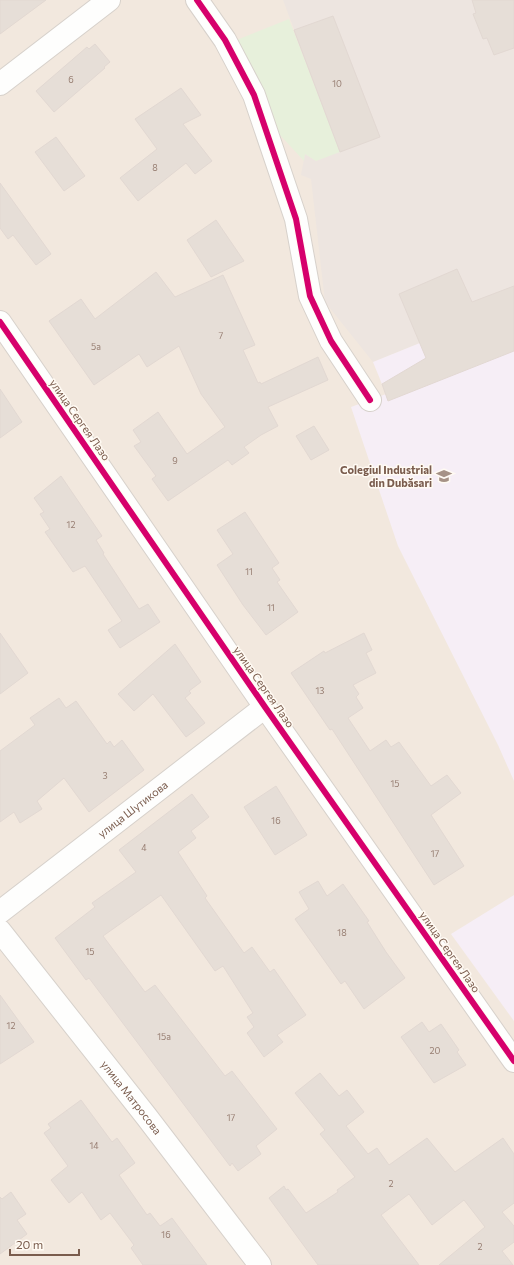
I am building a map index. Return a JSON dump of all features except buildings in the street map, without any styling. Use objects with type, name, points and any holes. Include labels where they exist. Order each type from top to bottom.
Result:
[{"type":"street","points":[[0,84],[109,0]]},
{"type":"street","points":[[197,0],[225,40],[254,95],[296,219],[310,296],[331,341],[370,400]]},
{"type":"street","name":"улица Сергея Лазо","points":[[0,322],[265,707],[514,1061]]},
{"type":"street","name":"улица Шутикова","points":[[0,912],[265,707]]},
{"type":"street","name":"улица Матросова","points":[[0,931],[146,1116],[260,1265]]},
{"type":"shaded area","points":[[0,0],[514,0],[514,1265],[0,1265]]},
{"type":"shaded area","points":[[283,0],[514,0],[514,305],[373,362],[325,302],[311,179],[301,175],[305,154],[316,161],[340,151]]},
{"type":"shaded area","name":"Colegiul Industrial din Dubăsari","points":[[514,305],[514,781],[498,745],[398,546],[351,407],[386,394],[373,362]]},
{"type":"shaded area","points":[[514,895],[514,1021],[451,934]]},
{"type":"green space","points":[[289,19],[340,152],[316,161],[305,154],[304,161],[280,135],[234,41]]},
{"type":"cycle path","points":[[197,0],[225,40],[254,95],[296,219],[310,296],[331,341],[370,400]]},
{"type":"cycle path","points":[[0,322],[265,707],[514,1061]]},
{"type":"place","name":"Colegiul Industrial din Dubăsari","points":[[444,476]]}]
